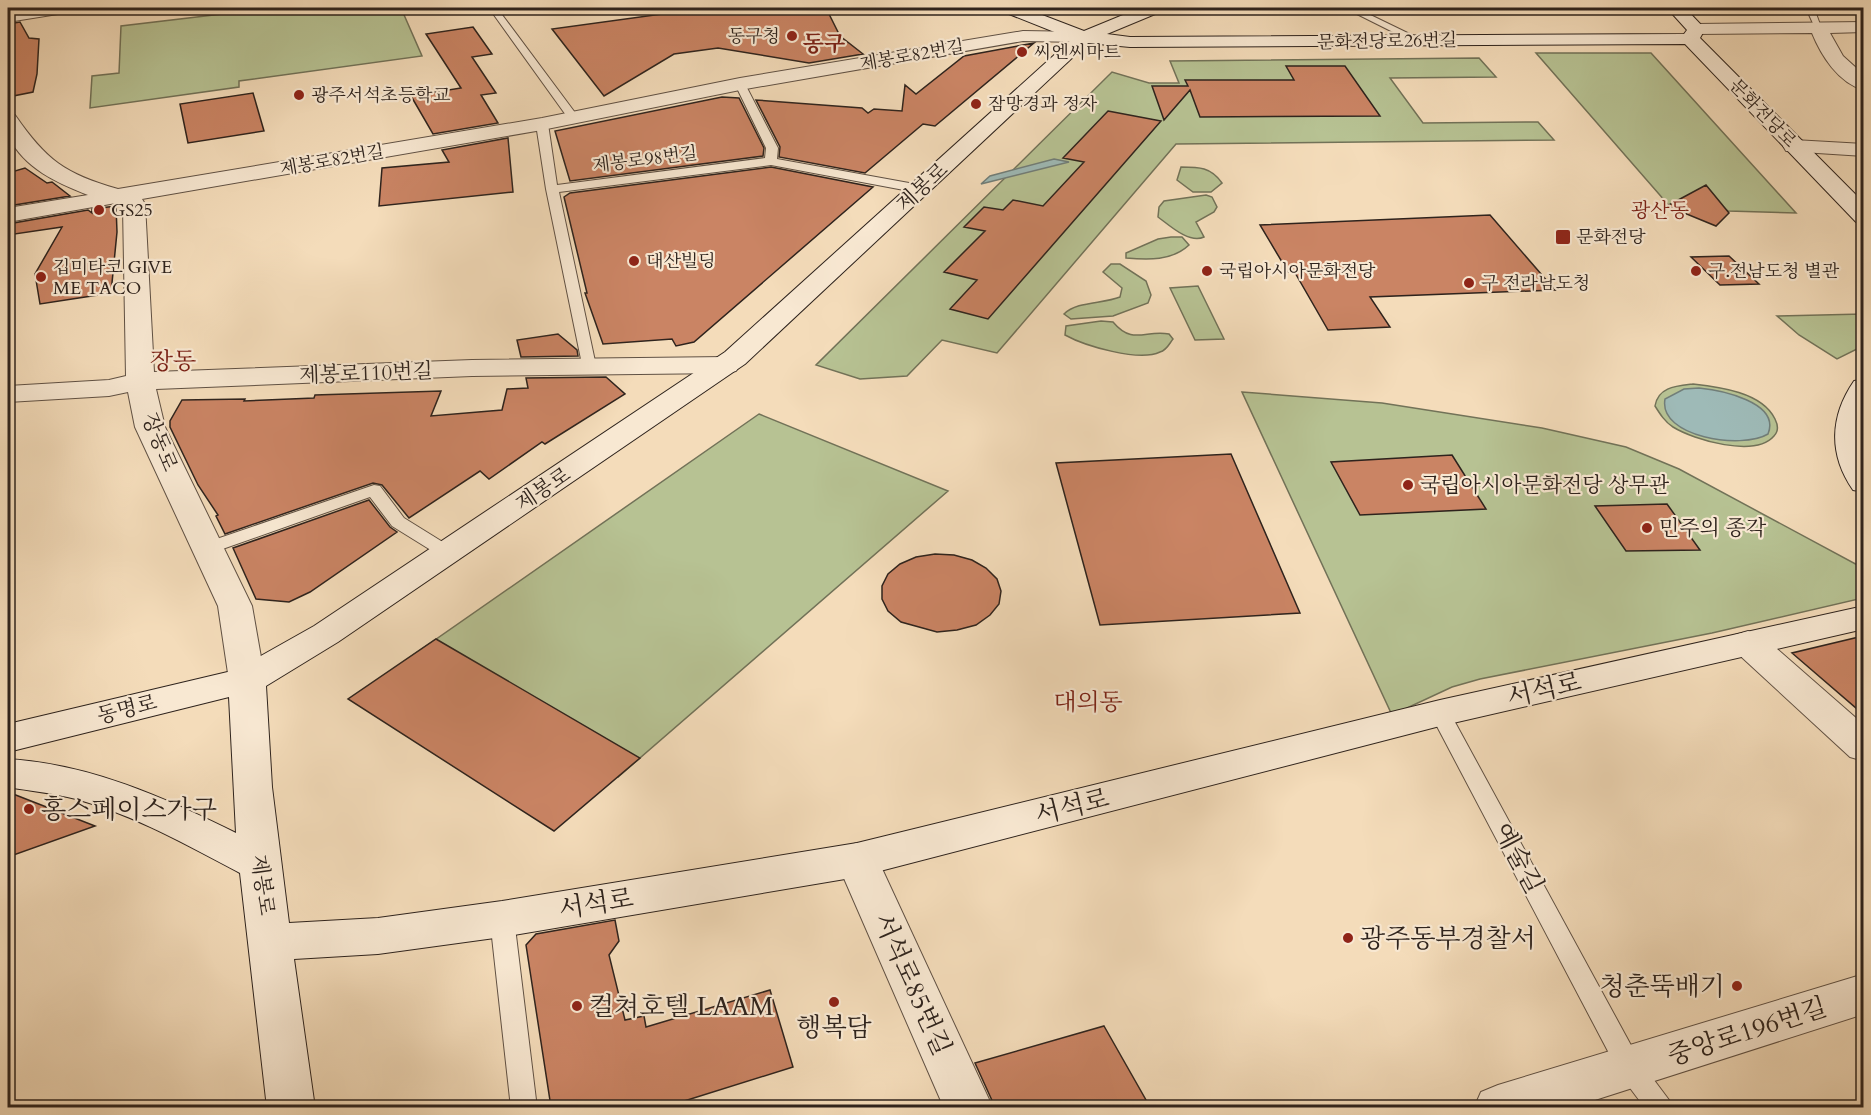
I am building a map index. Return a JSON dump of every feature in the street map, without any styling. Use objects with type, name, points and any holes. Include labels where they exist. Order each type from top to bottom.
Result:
[{"type":"street","points":[[8,17],[64,8]]},
{"type":"street","points":[[1010,8],[1084,37]]},
{"type":"street","name":"문화전당로","points":[[1676,8],[1693,34],[1794,146],[1863,217]]},
{"type":"street","points":[[1151,9],[1150,18],[1163,29],[1212,43]]},
{"type":"street","name":"제봉로","points":[[291,1107],[272,942],[260,864],[248,739],[247,680],[326,634],[726,365],[1084,37],[1151,9]]},
{"type":"street","name":"문화전당로26번길","points":[[1084,37],[1130,42],[1212,43],[1693,34],[1863,27]]},
{"type":"street","points":[[1819,28],[1829,52],[1842,69],[1863,84]]},
{"type":"street","name":"제봉로82번길","points":[[122,196],[542,124],[572,116],[740,84],[1023,36],[1084,37]]},
{"type":"street","points":[[10,129],[41,165],[93,189],[122,196]]},
{"type":"street","points":[[1794,146],[1863,150]]},
{"type":"street","points":[[8,215],[122,196]]},
{"type":"street","name":"장동로","points":[[122,196],[134,204],[140,381],[150,427],[236,606],[247,680]]},
{"type":"street","name":"제봉로110번길","points":[[8,394],[109,388],[140,381],[588,366],[726,365]]},
{"type":"street","points":[[1863,387],[1849,416],[1847,430],[1848,449],[1863,483]]},
{"type":"street","name":"서석로","points":[[272,942],[378,936],[502,919],[857,860],[1440,713],[1863,617]]},
{"type":"street","points":[[1748,643],[1863,747]]},
{"type":"street","name":"동명로","points":[[8,738],[247,680]]},
{"type":"street","points":[[8,773],[102,790],[176,820],[260,864]]},
{"type":"street","name":"서석로85번길","points":[[857,860],[969,1107]]},
{"type":"street","name":"중앙로196번길","points":[[1630,1068],[1863,994]]},
{"type":"street","points":[[1498,1107],[1630,1068]]},
{"type":"lane","points":[[493,8],[572,116]]},
{"type":"lane","points":[[1350,8],[1417,40]]},
{"type":"lane","points":[[1810,8],[1819,28]]},
{"type":"lane","points":[[740,84],[772,148],[771,161]]},
{"type":"lane","points":[[542,124],[552,189],[588,366]]},
{"type":"lane","name":"제봉로98번길","points":[[552,189],[771,161],[920,189]]},
{"type":"lane","points":[[207,548],[374,489],[398,522],[448,553]]},
{"type":"lane","name":"예술길","points":[[1440,713],[1630,1068],[1662,1107]]},
{"type":"lane","points":[[502,919],[524,1107]]},
{"type":"green space","points":[[274,8],[401,8],[422,56],[239,81],[239,87],[90,108],[92,76],[119,73],[121,26]]},
{"type":"green space","points":[[1536,53],[1651,53],[1796,213],[1728,211],[1719,204],[1672,209]]},
{"type":"green space","points":[[1479,58],[1496,77],[1390,78],[1423,123],[1538,122],[1554,140],[1176,144],[997,353],[942,340],[907,376],[860,379],[816,365],[1112,72],[1149,83],[1179,83],[1170,61]]},
{"type":"green space","points":[[1181,167],[1204,169],[1222,183],[1211,192],[1193,192],[1177,180]]},
{"type":"green space","points":[[1206,195],[1212,197],[1217,207],[1214,212],[1196,222],[1204,237],[1186,236],[1158,217],[1159,207],[1164,201]]},
{"type":"green space","points":[[1182,237],[1189,245],[1167,257],[1126,258],[1126,253],[1158,239]]},
{"type":"green space","points":[[1111,264],[1120,264],[1146,281],[1151,295],[1148,303],[1113,316],[1071,319],[1064,314],[1076,307],[1120,297],[1122,288],[1103,272]]},
{"type":"green space","points":[[1198,286],[1224,339],[1195,340],[1170,288]]},
{"type":"green space","points":[[1863,314],[1863,346],[1837,359],[1799,335],[1777,316]]},
{"type":"green space","points":[[1101,321],[1113,322],[1120,329],[1133,335],[1161,333],[1169,334],[1173,339],[1162,351],[1151,355],[1139,355],[1098,348],[1065,335],[1066,326]]},
{"type":"green space","points":[[1693,384],[1739,392],[1760,403],[1775,419],[1776,434],[1765,442],[1753,446],[1724,445],[1695,437],[1673,427],[1655,406],[1657,400],[1664,391]]},
{"type":"green space","points":[[1242,392],[1382,403],[1542,428],[1626,447],[1679,469],[1863,568],[1863,598],[1712,633],[1480,679],[1452,687],[1392,715]]},
{"type":"green space","points":[[759,414],[948,491],[618,777],[412,656]]},
{"type":"water","points":[[1054,159],[1069,162],[981,184],[990,176]]},
{"type":"water","points":[[1699,388],[1733,395],[1757,406],[1766,414],[1770,423],[1768,434],[1756,439],[1722,440],[1704,437],[1674,423],[1666,412],[1665,399],[1684,389]]},
{"type":"building","points":[[706,8],[826,8],[840,36],[863,54],[809,63],[718,48],[674,54],[604,96],[552,29]]},
{"type":"building","points":[[20,22],[29,38],[39,39],[37,74],[33,92],[8,97],[8,24]]},
{"type":"building","points":[[473,27],[492,54],[472,57],[496,93],[481,95],[498,123],[433,134],[411,96],[461,88],[426,34]]},
{"type":"building","points":[[1034,43],[935,126],[923,124],[865,173],[779,157],[780,147],[756,100],[862,108],[868,113],[874,109],[902,111],[905,85],[916,94],[964,56]]},
{"type":"building","points":[[1286,66],[1345,66],[1380,116],[1200,117],[1190,90],[1164,120],[1152,86],[1188,86],[1185,80],[1294,80]]},
{"type":"building","points":[[253,93],[264,131],[188,143],[180,104]]},
{"type":"building","points":[[722,97],[739,98],[764,148],[763,156],[570,181],[555,131]]},
{"type":"building","points":[[1108,111],[1161,121],[988,319],[950,309],[977,280],[944,272],[985,231],[964,227],[984,207],[1003,210],[1013,200],[1043,206],[1084,162],[1063,158]]},
{"type":"building","points":[[508,138],[513,192],[379,206],[382,168],[449,162],[442,150]]},
{"type":"building","points":[[771,167],[873,187],[694,342],[676,346],[672,339],[603,344],[585,293],[587,293],[564,197],[570,193]]},
{"type":"building","points":[[25,168],[47,183],[52,182],[70,196],[8,206],[8,173]]},
{"type":"building","points":[[1706,185],[1729,213],[1716,226],[1667,206]]},
{"type":"building","points":[[116,206],[117,232],[111,293],[40,304],[35,274],[62,227],[8,235],[8,224],[88,210],[92,213],[92,209]]},
{"type":"building","points":[[1490,215],[1555,290],[1370,297],[1390,327],[1328,330],[1294,271],[1288,272],[1260,225]]},
{"type":"building","points":[[1729,256],[1759,284],[1720,285],[1691,257]]},
{"type":"building","points":[[558,334],[577,350],[578,356],[521,357],[517,340]]},
{"type":"building","points":[[606,377],[625,394],[545,444],[542,442],[489,479],[480,471],[409,518],[382,485],[373,483],[225,534],[216,516],[218,515],[198,485],[170,427],[170,421],[182,400],[245,399],[244,401],[314,398],[315,395],[441,391],[431,416],[502,410],[507,389],[528,388],[526,378]]},
{"type":"building","points":[[1231,454],[1300,613],[1100,625],[1056,463]]},
{"type":"building","name":"국립아시아문화전당 상무관","points":[[1452,455],[1486,509],[1360,515],[1331,462]]},
{"type":"building","points":[[369,500],[390,527],[397,532],[310,592],[289,602],[256,599],[233,548]]},
{"type":"building","name":"민주의 종각","points":[[1667,504],[1700,550],[1626,551],[1595,506]]},
{"type":"building","points":[[935,554],[954,555],[972,560],[986,568],[997,579],[1001,591],[999,604],[990,615],[976,625],[937,632],[901,622],[888,611],[882,599],[882,586],[888,574],[900,564],[916,557]]},
{"type":"building","points":[[1863,636],[1863,714],[1792,653]]},
{"type":"building","points":[[436,639],[640,758],[554,831],[348,699]]},
{"type":"building","name":"홍스페이스가구","points":[[8,792],[95,826],[8,857]]},
{"type":"building","points":[[615,920],[619,941],[609,955],[625,1020],[644,1016],[646,1027],[770,990],[793,1067],[681,1102],[683,1107],[551,1107],[526,945],[536,934]]},
{"type":"building","points":[[1104,1026],[1150,1107],[995,1107],[975,1063]]},
{"type":"place","name":"동구청","points":[[792,36]]},
{"type":"place","name":"씨엔씨마트","points":[[1022,52]]},
{"type":"place","name":"광주서석초등학교","points":[[299,95]]},
{"type":"place","name":"잠망경과 정자","points":[[976,104]]},
{"type":"place","name":"GS25","points":[[99,210]]},
{"type":"place","name":"문화전당","points":[[1563,237]]},
{"type":"place","name":"대산빌딩","points":[[634,261]]},
{"type":"place","name":"국립아시아문화전당","points":[[1207,271]]},
{"type":"place","name":"구.전남도청 별관","points":[[1696,271]]},
{"type":"place","name":"깁미타코 GIVE ME TACO","points":[[41,277]]},
{"type":"place","name":"구 전라남도청","points":[[1469,283]]},
{"type":"place","name":"국립아시아문화전당 상무관","points":[[1408,485]]},
{"type":"place","name":"민주의 종각","points":[[1647,528]]},
{"type":"place","name":"홍스페이스가구","points":[[29,809]]},
{"type":"place","name":"광주동부경찰서","points":[[1348,938]]},
{"type":"place","name":"청춘뚝배기","points":[[1737,986]]},
{"type":"place","name":"행복담","points":[[834,1002]]},
{"type":"place","name":"컬쳐호텔 LAAM","points":[[577,1006]]},
{"type":"district","name":"동구","points":[[824,43]]},
{"type":"district","name":"광산동","points":[[1660,210]]},
{"type":"district","name":"장동","points":[[173,361]]},
{"type":"district","name":"대의동","points":[[1088,702]]}]
